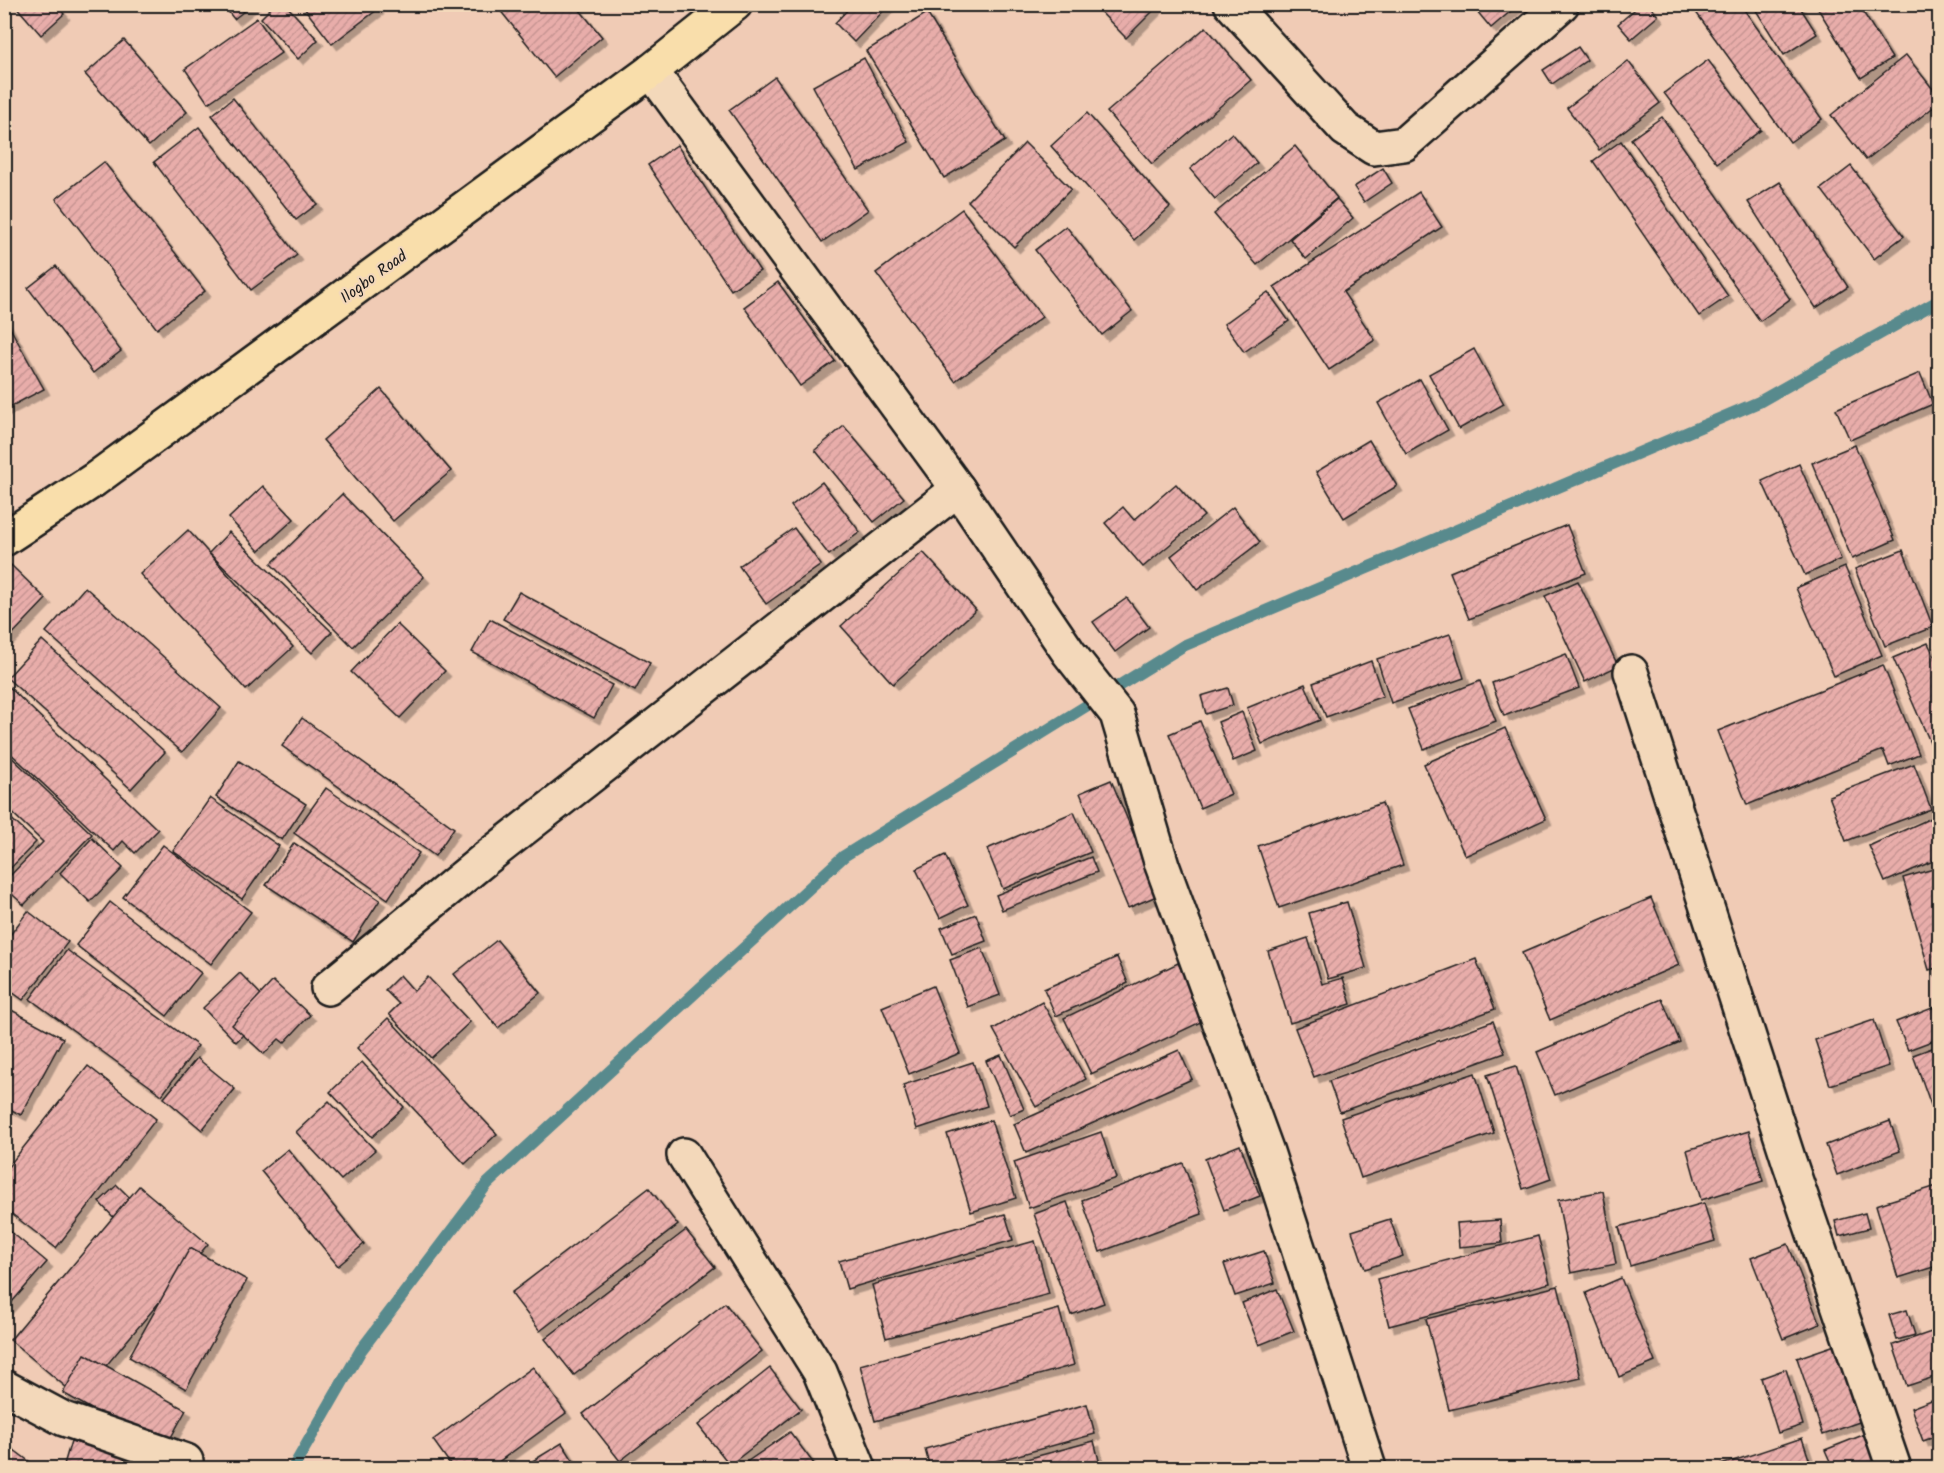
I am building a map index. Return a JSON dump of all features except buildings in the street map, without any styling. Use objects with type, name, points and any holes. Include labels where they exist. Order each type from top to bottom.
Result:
[{"type":"main road","name":"Ilogbo Road","points":[[4,539],[94,480],[651,71],[735,4]]},
{"type":"street","points":[[1231,4],[1345,129],[1374,148],[1404,144],[1562,4]]},
{"type":"street","points":[[651,71],[958,489],[1070,652],[1117,714],[1162,865],[1268,1152],[1369,1468]]},
{"type":"street","points":[[328,988],[495,852],[958,489]]},
{"type":"street","points":[[1631,672],[1789,1161],[1894,1468]]},
{"type":"street","points":[[684,1155],[820,1372],[859,1468]]},
{"type":"street","points":[[4,1388],[64,1419],[186,1461]]},
{"type":"waterway","points":[[293,1468],[361,1350],[487,1184],[844,856],[1183,646],[1759,402],[1940,300]]}]
